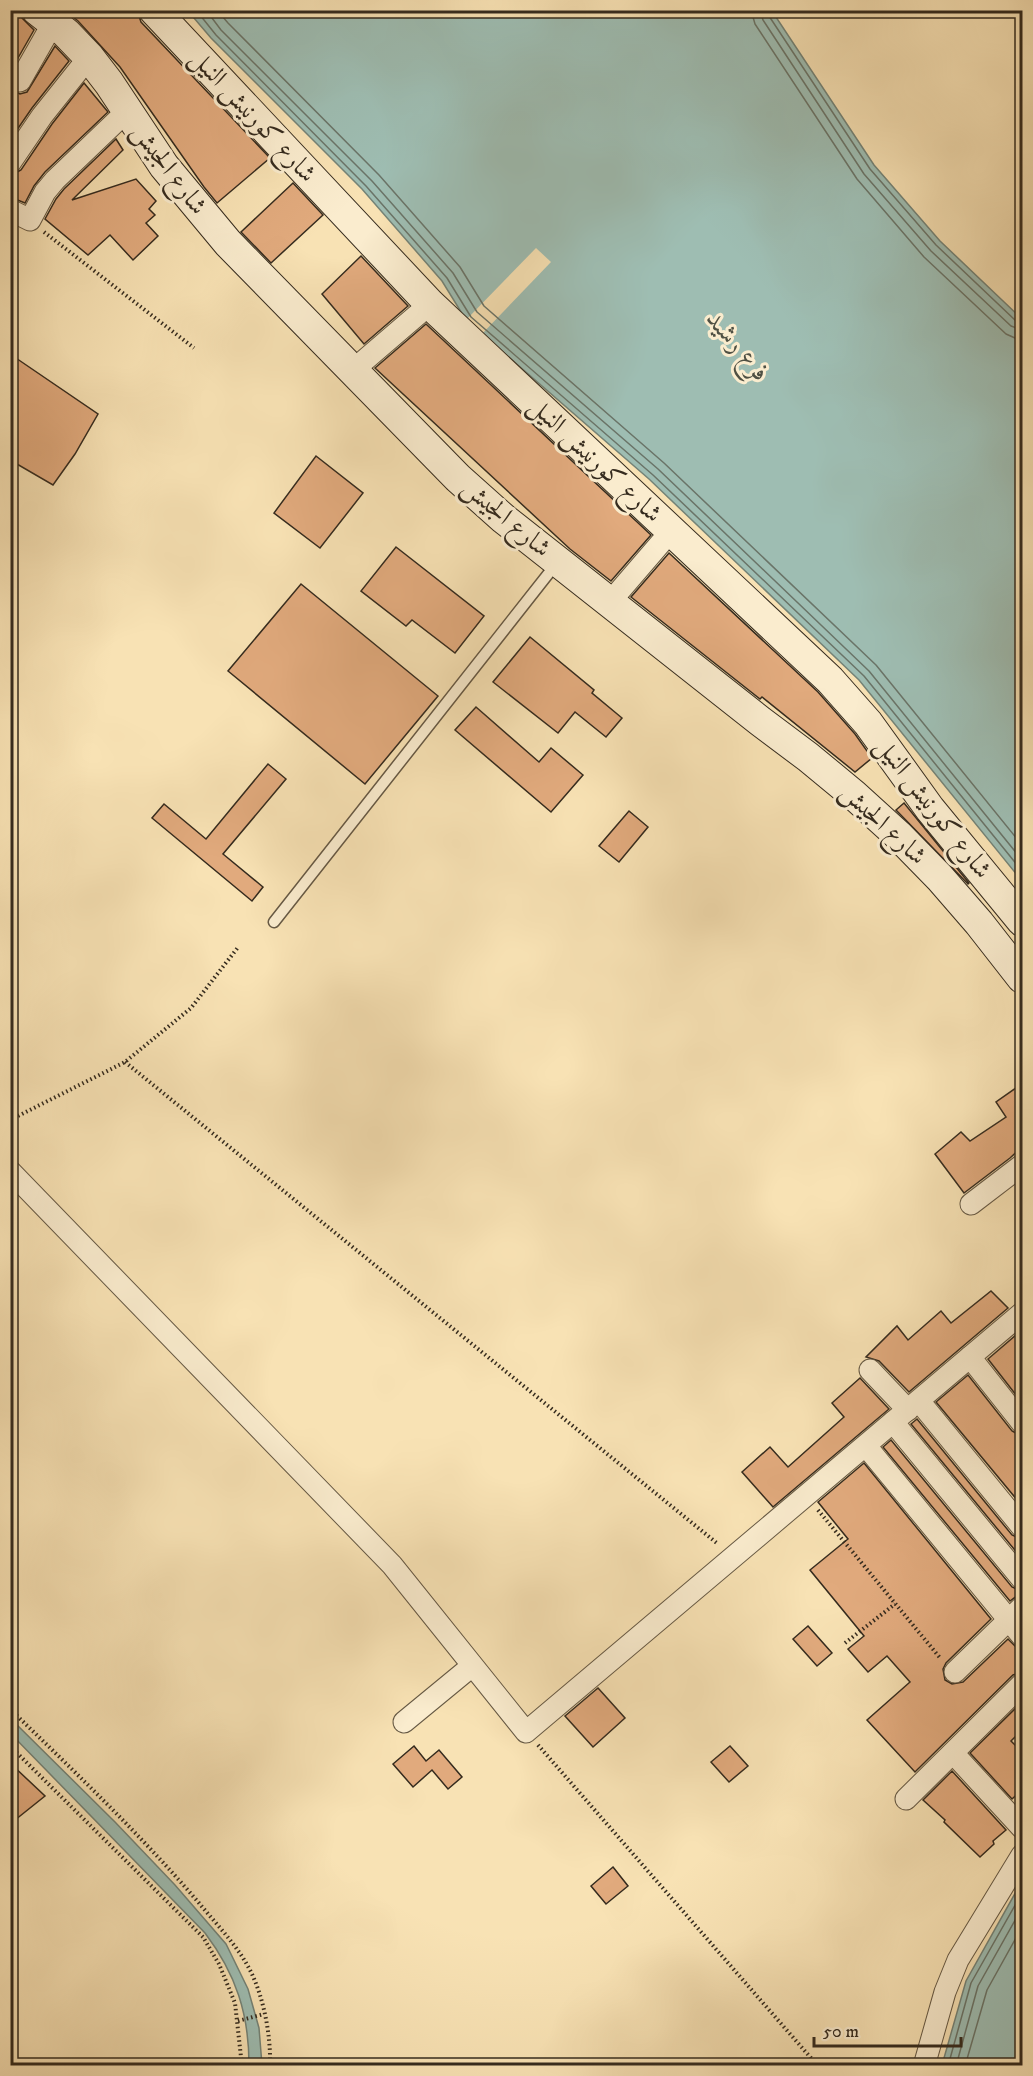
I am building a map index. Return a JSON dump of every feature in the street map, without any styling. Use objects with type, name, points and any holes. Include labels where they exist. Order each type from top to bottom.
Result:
[{"type":"main road","name":"شارع كورنيش النيل","points":[[154,10],[430,304],[830,680],[873,731],[930,809],[1023,921]]},
{"type":"main road","name":"شارع الجيش","points":[[45,17],[89,57],[164,166],[205,218],[473,492],[760,721],[808,756],[854,795],[940,878],[980,923],[1023,978]]},
{"type":"street","points":[[20,81],[45,17]]},
{"type":"street","points":[[14,152],[89,57]]},
{"type":"street","points":[[10,210],[30,220],[49,187],[126,112]]},
{"type":"street","points":[[352,370],[430,304]]},
{"type":"street","points":[[610,602],[671,531]]},
{"type":"street","points":[[971,1204],[1023,1165]]},
{"type":"street","points":[[10,1171],[392,1565],[526,1732],[1023,1313]]},
{"type":"street","points":[[970,1357],[1023,1423]]},
{"type":"street","points":[[870,1370],[907,1411],[1023,1527]]},
{"type":"street","points":[[907,1411],[1023,1579]]},
{"type":"street","points":[[866,1446],[1018,1621],[955,1672]]},
{"type":"street","points":[[404,1722],[472,1666]]},
{"type":"street","points":[[906,1798],[1023,1684]]},
{"type":"street","points":[[953,1754],[1023,1828]]},
{"type":"street","points":[[924,2066],[945,1992],[958,1960],[1023,1855]]},
{"type":"lane","points":[[274,922],[558,561]]},
{"type":"path","points":[[30,220],[194,348]]},
{"type":"path","points":[[10,1120],[125,1062],[191,1008],[240,946]]},
{"type":"path","points":[[125,1062],[734,1558]]},
{"type":"path","points":[[806,1496],[951,1671],[955,1672]]},
{"type":"path","points":[[845,1643],[895,1604]]},
{"type":"path","points":[[10,1709],[159,1856],[237,1948],[252,1973],[264,2014],[270,2066]]},
{"type":"path","points":[[526,1732],[818,2066]]},
{"type":"path","points":[[12,1750],[203,1937],[219,1964],[235,2003],[240,2021],[242,2066]]},
{"type":"path","points":[[240,2021],[264,2014]]},
{"type":"water","name":"فرع رشيد","points":[[188,11],[772,11],[874,165],[940,241],[1022,319],[1022,881],[859,680],[649,479],[466,320],[442,281],[362,189],[211,38]]},
{"type":"water","points":[[10,1718],[115,1822],[175,1885],[226,1944],[248,1989],[259,2028],[262,2065],[249,2065],[246,2029],[239,1995],[216,1948],[205,1933],[11,1734]]},
{"type":"water","points":[[1022,1881],[1022,2065],[942,2065],[966,1981]]},
{"type":"pier","points":[[536,248],[551,262],[481,335],[466,320]]},
{"type":"building","points":[[10,10],[34,30],[10,72]]},
{"type":"building","points":[[65,10],[137,10],[141,22],[270,158],[217,203],[120,67]]},
{"type":"building","points":[[55,46],[69,61],[10,140],[10,89],[20,94],[27,92]]},
{"type":"building","points":[[84,83],[108,112],[45,172],[25,203],[10,197],[10,176],[21,170],[52,124]]},
{"type":"building","points":[[116,139],[123,150],[72,200],[136,179],[156,201],[149,209],[155,215],[146,223],[158,236],[133,260],[110,235],[88,255],[45,219],[64,189]]},
{"type":"building","points":[[293,183],[323,215],[271,263],[241,232]]},
{"type":"building","points":[[361,256],[408,306],[364,344],[322,294]]},
{"type":"building","points":[[426,324],[651,535],[611,581],[570,549],[375,368]]},
{"type":"building","points":[[10,354],[98,414],[75,454],[53,485],[10,460]]},
{"type":"building","points":[[316,456],[363,493],[320,548],[274,513]]},
{"type":"building","points":[[396,547],[484,616],[455,653],[412,620],[406,626],[361,591]]},
{"type":"building","points":[[669,553],[818,692],[855,734],[872,758],[855,772],[762,697],[760,699],[631,597]]},
{"type":"building","points":[[301,584],[438,696],[365,784],[228,671]]},
{"type":"building","points":[[530,637],[594,690],[592,693],[622,718],[606,737],[575,712],[558,733],[493,682]]},
{"type":"building","points":[[476,707],[539,762],[551,748],[583,775],[551,812],[455,730]]},
{"type":"building","points":[[268,764],[286,779],[223,854],[263,887],[252,901],[152,818],[164,804],[206,839]]},
{"type":"building","points":[[904,803],[969,883],[968,884],[896,810]]},
{"type":"building","points":[[629,811],[648,827],[619,862],[599,846]]},
{"type":"building","points":[[1023,1083],[1023,1146],[964,1193],[935,1154],[961,1132],[970,1141],[1006,1117],[996,1102]]},
{"type":"building","points":[[991,1291],[1008,1308],[909,1392],[879,1361],[866,1357],[897,1326],[908,1340],[941,1311],[951,1323]]},
{"type":"building","points":[[1023,1329],[1023,1398],[1020,1400],[988,1359]]},
{"type":"building","points":[[968,1375],[1012,1431],[1023,1437],[1023,1507],[936,1402]]},
{"type":"building","points":[[860,1378],[889,1409],[773,1507],[742,1472],[770,1447],[788,1467],[844,1417],[832,1403]]},
{"type":"building","points":[[917,1419],[1012,1535],[1023,1540],[1023,1560],[911,1424]]},
{"type":"building","points":[[891,1440],[1012,1587],[1023,1592],[1023,1595],[1018,1595],[1010,1601],[883,1447]]},
{"type":"building","points":[[864,1463],[991,1619],[946,1663],[943,1669],[945,1680],[952,1684],[963,1682],[1008,1639],[1017,1648],[1023,1648],[1023,1672],[1013,1675],[915,1772],[867,1720],[910,1682],[887,1656],[868,1672],[848,1649],[864,1636],[810,1570],[848,1539],[818,1502]]},
{"type":"building","points":[[808,1626],[832,1653],[817,1666],[793,1639]]},
{"type":"building","points":[[598,1688],[625,1718],[593,1747],[565,1716]]},
{"type":"building","points":[[1023,1701],[1023,1729],[1011,1741],[1023,1753],[1023,1789],[1012,1799],[970,1753]]},
{"type":"building","points":[[414,1746],[426,1761],[439,1750],[462,1777],[448,1789],[432,1770],[413,1787],[393,1764]]},
{"type":"building","points":[[730,1746],[748,1766],[729,1782],[711,1762]]},
{"type":"building","points":[[10,1763],[45,1796],[10,1824]]},
{"type":"building","points":[[952,1771],[1006,1830],[980,1857],[923,1800]]},
{"type":"building","points":[[613,1867],[628,1886],[606,1904],[591,1886]]}]
